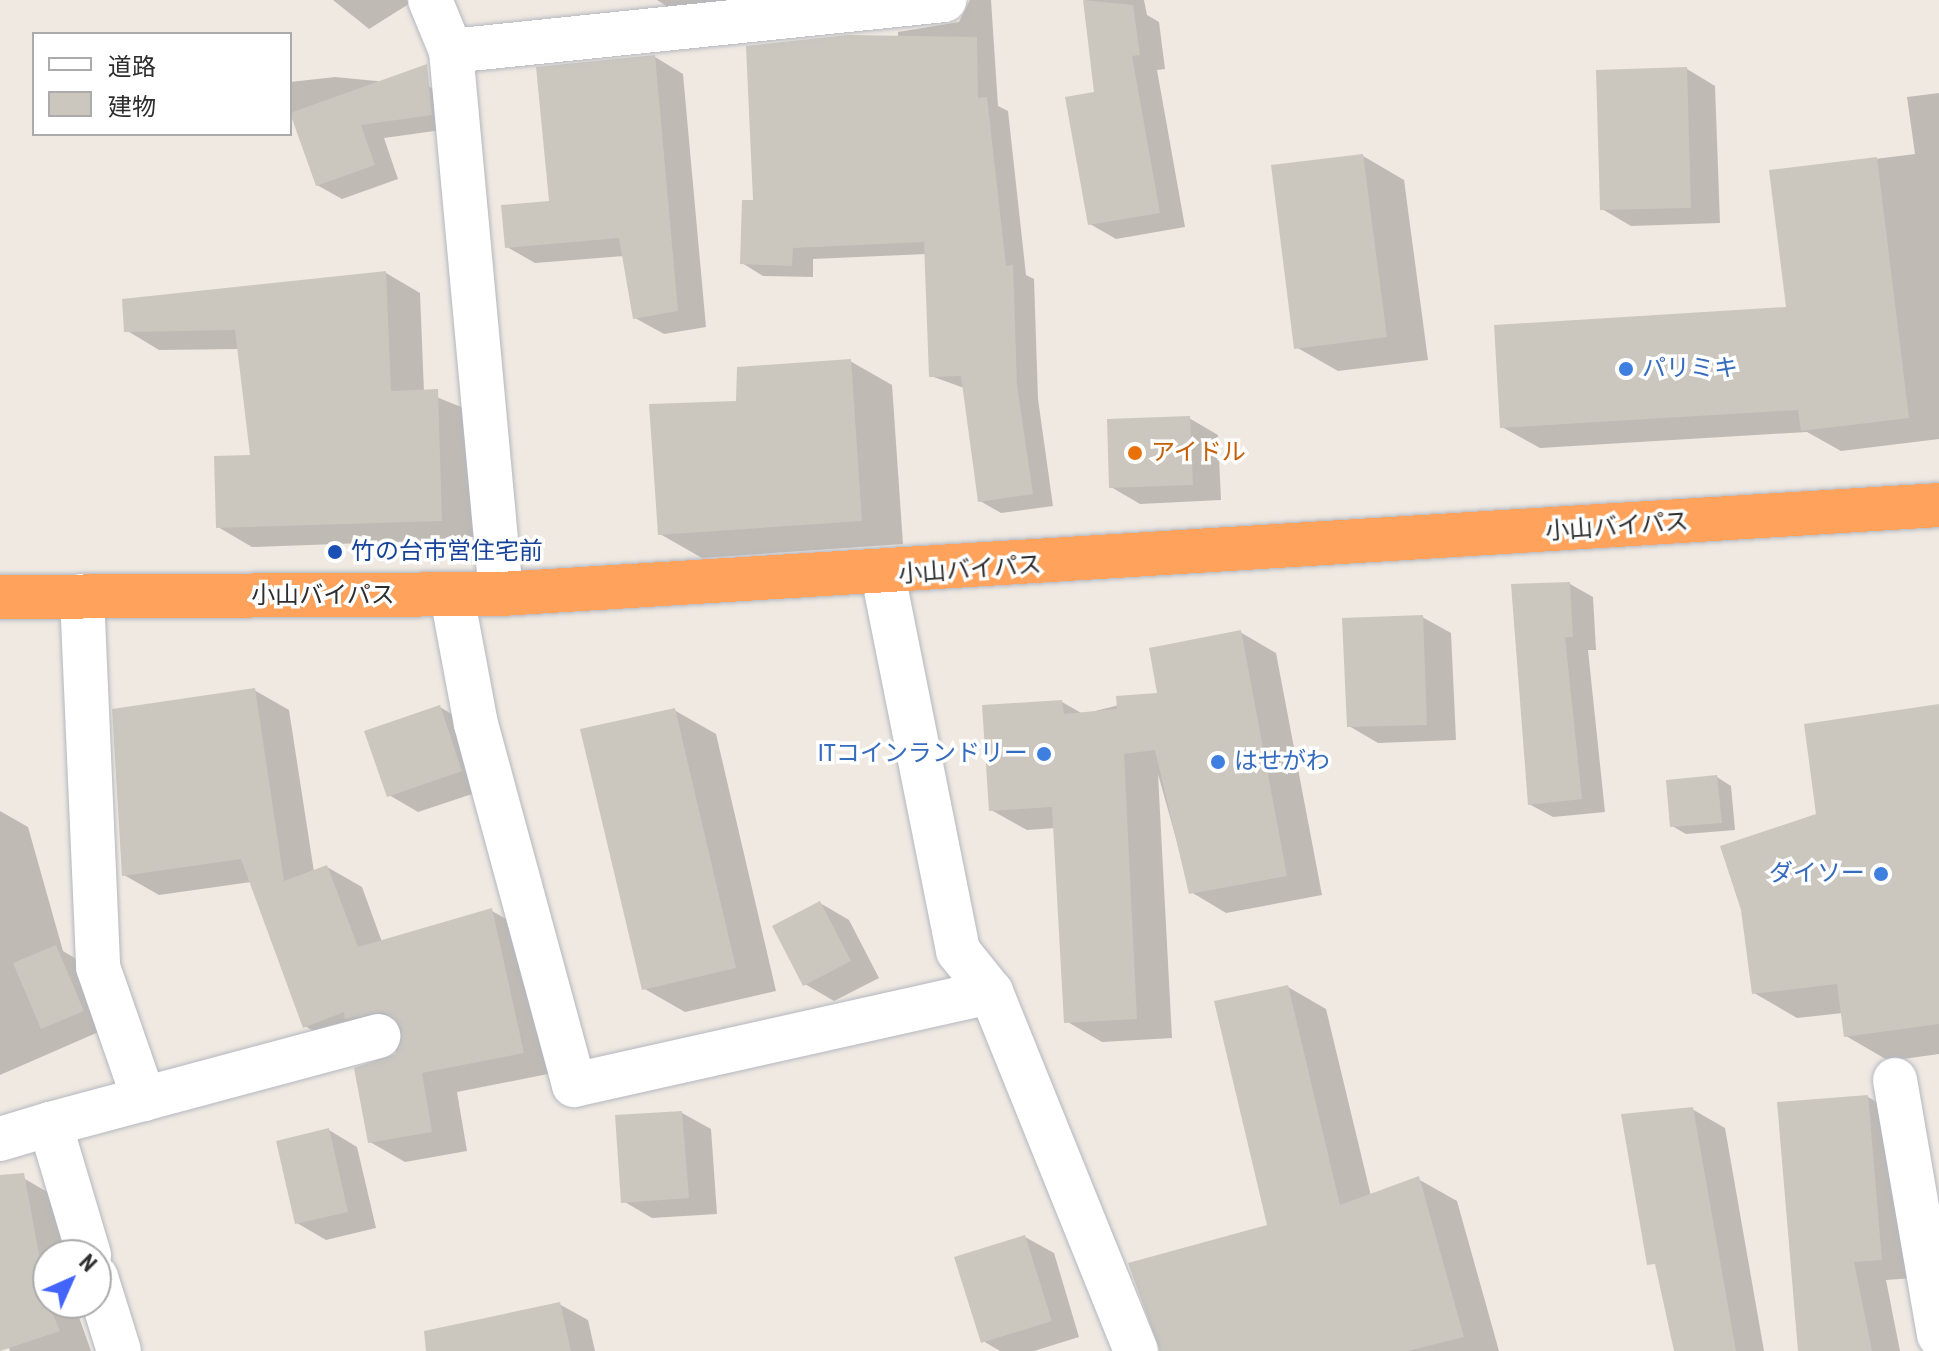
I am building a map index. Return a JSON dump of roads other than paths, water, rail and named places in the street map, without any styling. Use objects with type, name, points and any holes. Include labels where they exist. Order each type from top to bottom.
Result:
[{"type":"highway","name":"小山バイパス","points":[[0,597],[501,594],[883,575],[1939,505]]},
{"type":"street","points":[[430,0],[451,51],[501,594]]},
{"type":"street","points":[[451,51],[944,0]]},
{"type":"street","points":[[883,575],[958,951],[991,992],[1132,1350]]},
{"type":"street","points":[[82,596],[98,967],[144,1099]]},
{"type":"street","points":[[452,596],[476,724],[574,1085],[991,992]]},
{"type":"street","points":[[0,1139],[378,1036]]},
{"type":"street","points":[[1895,1080],[1939,1335]]},
{"type":"street","points":[[50,1124],[84,1239]]},
{"type":"street","points":[[109,1319],[119,1351]]},
{"type":"place","name":"パリミキ","points":[[1626,369]]},
{"type":"place","name":"アイドル","points":[[1135,453]]},
{"type":"place","name":"竹の台市営住宅前","points":[[335,552]]},
{"type":"place","name":"ITコインランドリー","points":[[1044,754]]},
{"type":"place","name":"はせがわ","points":[[1218,762]]},
{"type":"place","name":"ダイソー","points":[[1881,874]]}]
